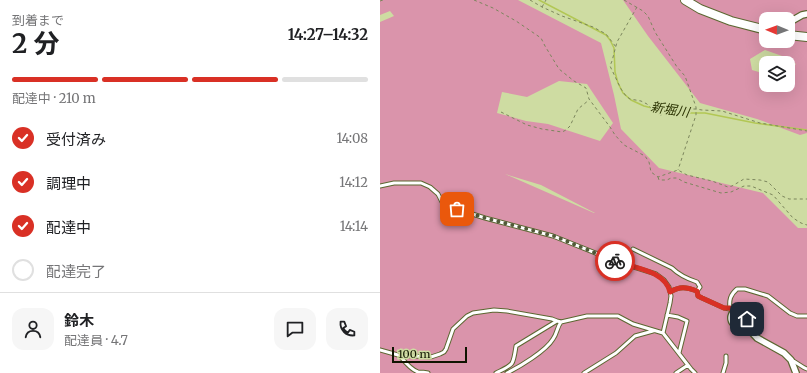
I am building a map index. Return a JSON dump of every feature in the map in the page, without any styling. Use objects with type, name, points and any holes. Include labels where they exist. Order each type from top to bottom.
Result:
[{"type":"street","points":[[685,0],[700,9],[730,22],[759,28]]},
{"type":"street","points":[[795,19],[807,14]]},
{"type":"street","points":[[795,36],[807,37]]},
{"type":"street","points":[[732,310],[740,310],[745,313],[747,319],[744,324],[738,326],[733,323],[732,310]]},
{"type":"street","points":[[744,324],[757,338],[784,353],[791,360],[796,373]]},
{"type":"lane","points":[[380,186],[394,182],[421,183],[430,187],[438,194],[442,202],[447,206],[466,213],[554,236],[618,262],[656,274],[664,280],[669,287],[671,296],[663,333]]},
{"type":"lane","points":[[633,249],[697,282],[700,287],[697,291],[698,296],[724,308],[732,310],[730,302],[732,293],[737,289],[745,289],[768,296],[790,313],[797,316],[807,316]]},
{"type":"lane","points":[[670,292],[677,288],[697,291]]},
{"type":"lane","points":[[380,350],[400,356],[431,357],[440,354],[446,349],[453,329],[473,312],[494,310],[511,311],[561,322],[587,316],[618,316],[633,324],[663,333],[696,373]]},
{"type":"lane","points":[[667,315],[678,317],[687,321],[679,353]]},
{"type":"lane","points":[[496,373],[511,366],[514,361],[516,346],[557,321]]},
{"type":"lane","points":[[507,373],[540,352],[549,344],[561,322]]},
{"type":"lane","points":[[584,373],[616,353],[635,336],[655,331]]},
{"type":"lane","points":[[400,356],[407,365],[417,372],[428,373]]},
{"type":"lane","points":[[723,373],[726,363],[726,356]]},
{"type":"lane","points":[[791,360],[807,368]]},
{"type":"lane","points":[[676,373],[688,365]]},
{"type":"path","points":[[474,0],[493,8],[541,38],[559,68],[586,88],[589,99],[615,135],[624,145],[645,156],[649,162],[651,172],[658,177],[659,180],[677,178],[684,182],[721,193],[730,192],[744,186],[751,186],[773,195],[793,218],[800,223],[807,225]]},
{"type":"path","points":[[530,0],[562,16],[593,27],[606,34],[616,47]]},
{"type":"path","points":[[542,7],[546,0]]},
{"type":"path","points":[[624,0],[637,7],[648,16],[655,32],[677,67],[685,76],[696,109],[696,114],[678,170]]},
{"type":"path","points":[[637,7],[617,42],[610,66],[621,89],[630,99],[641,100],[648,104],[656,113],[662,115],[677,109],[722,111],[760,123],[807,131]]},
{"type":"path","points":[[501,112],[527,125],[562,132],[570,126],[578,109],[589,99]]},
{"type":"path","points":[[658,177],[678,170],[687,175],[712,181],[728,188],[744,179],[760,180],[768,182],[782,196],[789,199],[807,199]]},
{"type":"shaded area","points":[[380,0],[518,0],[601,43],[621,129],[659,168],[763,193],[798,228],[807,228],[807,373],[380,373],[380,22],[394,16],[390,11],[380,15]],"holes":[[[559,81],[587,84],[613,123],[600,141],[548,124],[526,121],[497,113],[502,92],[527,97]],[[505,174],[541,185],[595,213],[594,213]]]},
{"type":"shaded area","points":[[623,0],[807,0],[807,133],[800,135],[757,119],[700,103],[648,36]]},
{"type":"waterway","name":"新堀川","points":[[539,0],[606,35],[614,48],[615,72],[618,83],[623,93],[631,100],[644,106],[660,110],[678,113],[705,113],[755,123],[807,130]]},
{"type":"way so far","points":[[457,209],[466,213],[554,236],[615,261]]},
{"type":"route","points":[[615,261],[656,274],[664,280],[669,287],[670,292],[677,288],[697,291],[698,296],[724,308],[730,308],[734,312],[740,310],[743,311],[747,319]]}]
